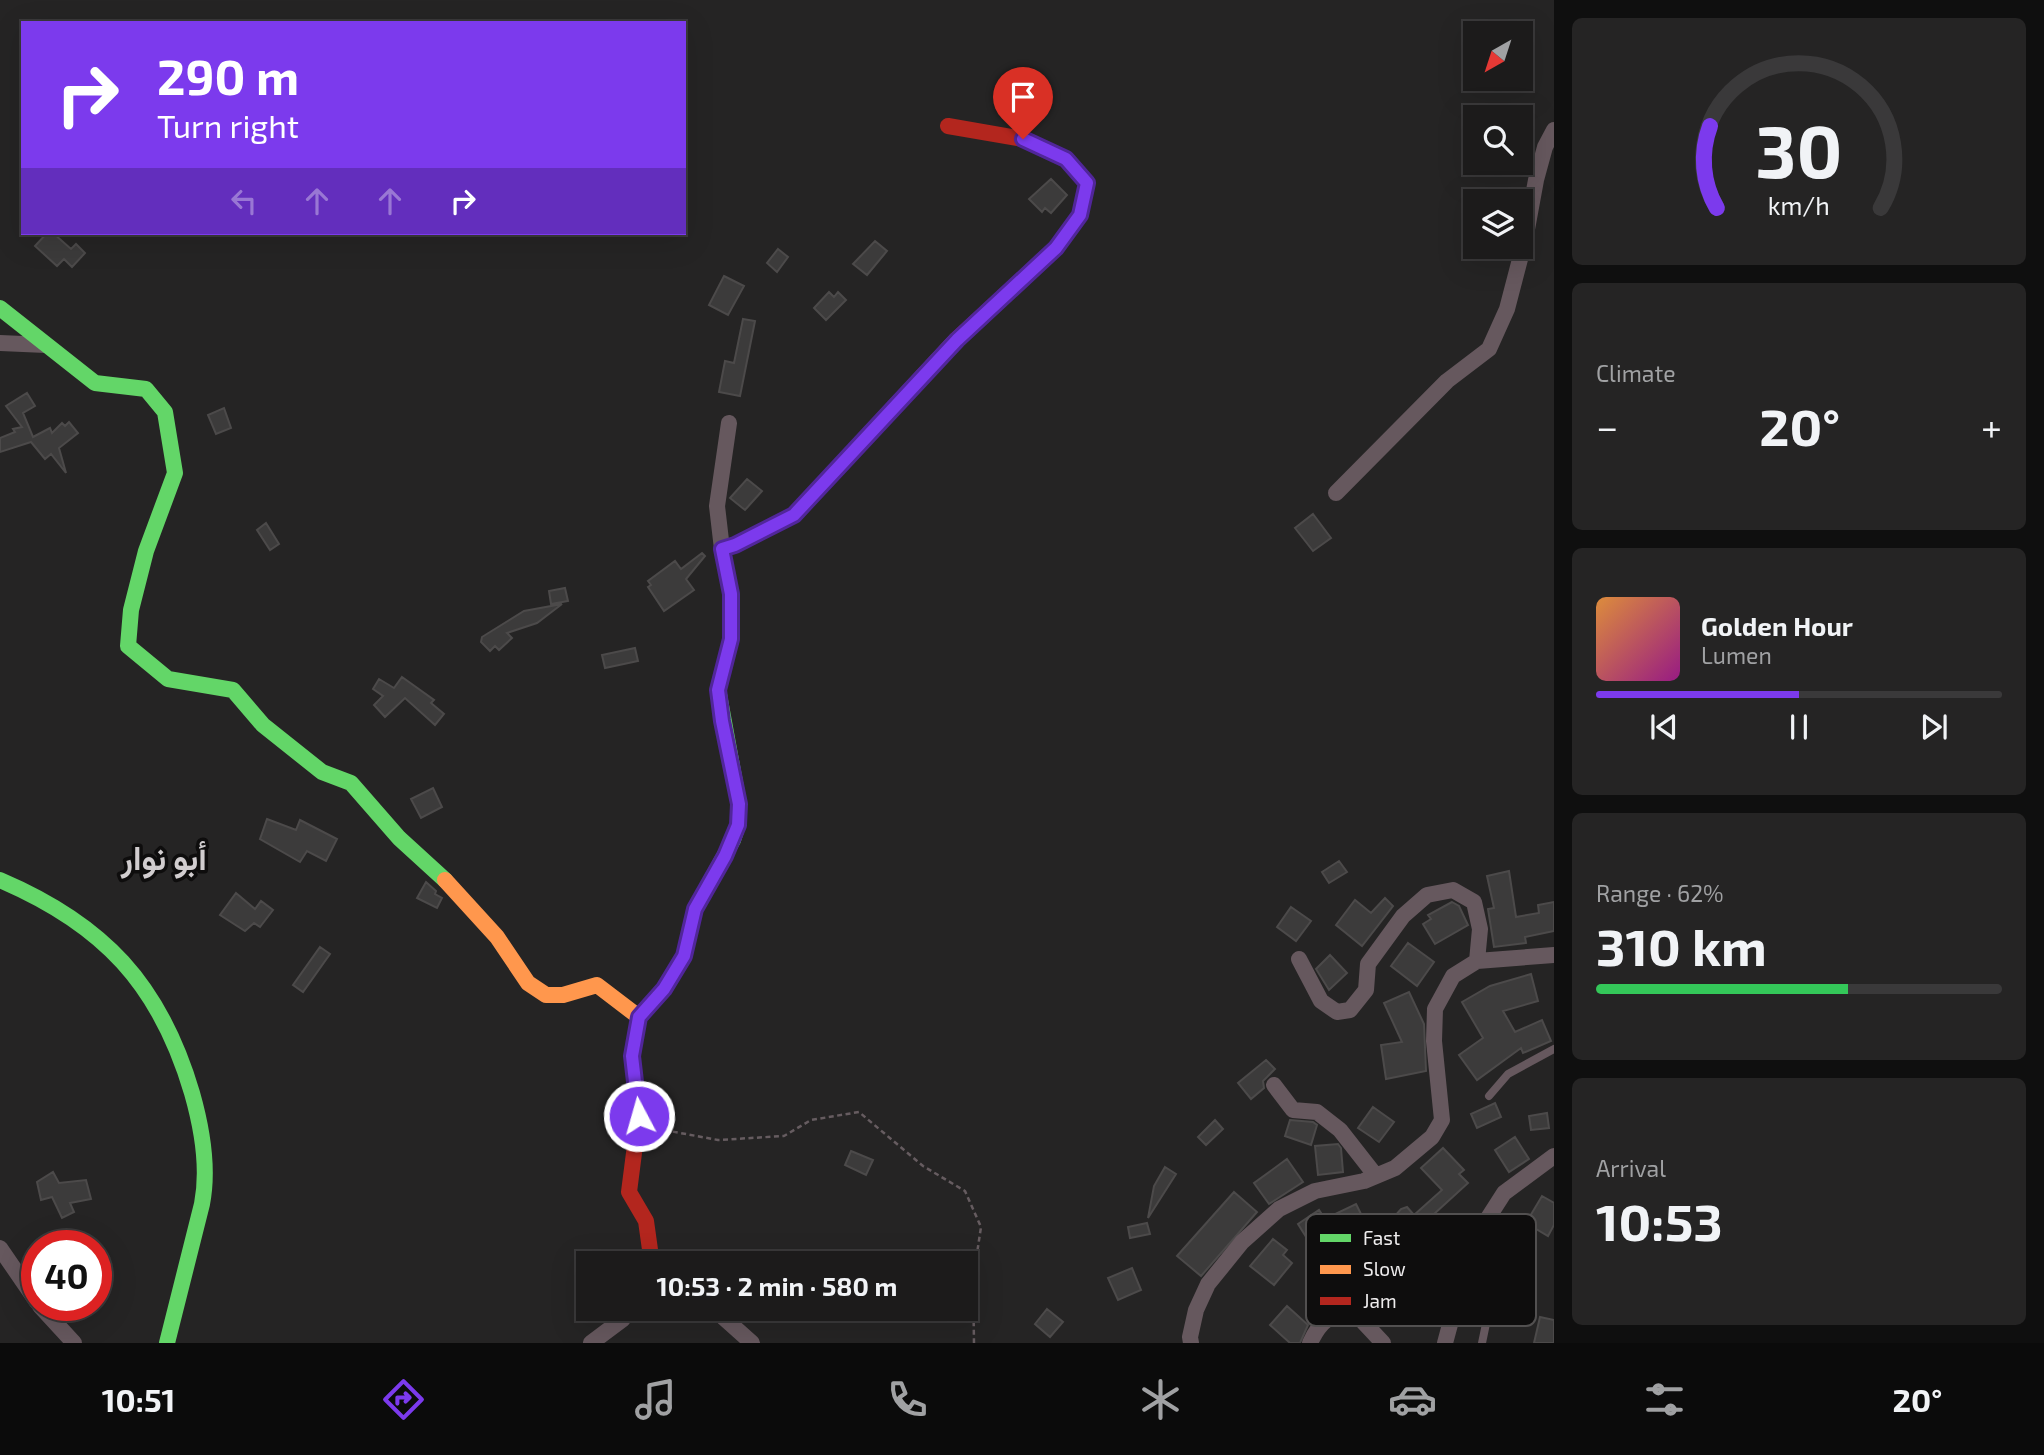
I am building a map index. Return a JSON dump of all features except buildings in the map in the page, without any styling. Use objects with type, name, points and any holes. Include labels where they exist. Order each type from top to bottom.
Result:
[{"type":"street","points":[[722,549],[794,515],[957,340],[1056,248],[1080,215],[1087,183],[1066,159],[1023,139],[948,126]]},
{"type":"street","points":[[1336,494],[1447,381],[1489,349],[1507,309],[1525,240],[1536,180],[1545,147],[1554,130]]},
{"type":"street","points":[[0,308],[95,383],[146,389],[165,412],[175,473],[146,551],[131,610],[128,646],[168,679],[233,690],[263,725],[321,772],[351,783],[399,838],[460,894],[497,937],[528,983],[546,995],[563,995],[597,985],[639,1017]]},
{"type":"street","points":[[0,343],[46,345]]},
{"type":"street","points":[[650,1251],[646,1221],[629,1192],[639,1116],[632,1056],[639,1017],[664,989],[684,956],[695,909],[725,856],[738,825],[739,804],[718,690],[731,639],[731,594],[717,506],[729,423]]},
{"type":"street","points":[[0,880],[45,900],[86,926],[126,965],[159,1006],[187,1070],[204,1142],[204,1194],[167,1343]]},
{"type":"street","points":[[1299,959],[1321,1000],[1337,1012],[1350,1010],[1366,990],[1368,964],[1403,916],[1427,895],[1453,890],[1474,902],[1480,929],[1477,961]]},
{"type":"street","points":[[1191,1343],[1196,1310],[1209,1284],[1251,1234],[1279,1209],[1315,1191],[1376,1176],[1395,1168],[1432,1137],[1442,1120],[1434,1041],[1436,1009],[1453,976],[1477,961],[1554,955]]},
{"type":"street","points":[[1274,1085],[1293,1110],[1317,1112],[1340,1130],[1376,1176]]},
{"type":"street","points":[[1491,1214],[1504,1193],[1554,1156]]},
{"type":"street","points":[[0,1248],[21,1278]]},
{"type":"street","points":[[54,1321],[74,1343]]},
{"type":"street","points":[[591,1343],[621,1321]]},
{"type":"street","points":[[727,1321],[752,1343]]},
{"type":"street","points":[[1310,1343],[1321,1326]]},
{"type":"street","points":[[1367,1326],[1383,1343]]},
{"type":"street","points":[[1445,1343],[1450,1326]]},
{"type":"lane","points":[[1489,1096],[1507,1074],[1554,1049]]},
{"type":"path","points":[[639,1116],[664,1130],[718,1140],[784,1136],[811,1120],[859,1112],[923,1166],[965,1191],[981,1227],[973,1280],[974,1343]]},
{"type":"traffic: fast","points":[[0,308],[95,383],[146,389],[165,412],[175,473],[146,551],[131,610],[128,646],[168,679],[233,690],[263,725],[322,772],[351,783],[399,838],[445,880]]},
{"type":"traffic: fast","points":[[639,1017],[664,989],[684,956],[695,909],[733,840],[738,825],[739,804],[718,689],[731,639],[731,594],[722,549],[735,545]]},
{"type":"traffic: fast","points":[[0,880],[37,897],[69,917],[98,938],[123,962],[163,1020],[179,1054],[199,1120],[205,1176],[202,1204],[167,1343]]},
{"type":"traffic: slow","points":[[735,545],[794,515],[957,339]]},
{"type":"traffic: slow","points":[[445,880],[497,937],[528,983],[546,995],[563,995],[597,985],[639,1017],[632,1056],[639,1114]]},
{"type":"traffic: jam","points":[[948,126],[1023,139],[1066,159],[1087,183],[1080,215],[1056,248],[957,339]]},
{"type":"traffic: jam","points":[[639,1114],[629,1192],[646,1221],[650,1251]]},
{"type":"district","name":"أبو نوار","points":[[164,857]]},
{"type":"route","points":[[639,1116],[632,1056],[639,1017],[664,989],[684,956],[695,909],[725,856],[738,825],[739,804],[718,690],[731,639],[731,594],[722,549],[794,515],[957,340],[1056,248],[1080,215],[1087,183],[1066,159],[1023,139]]}]
